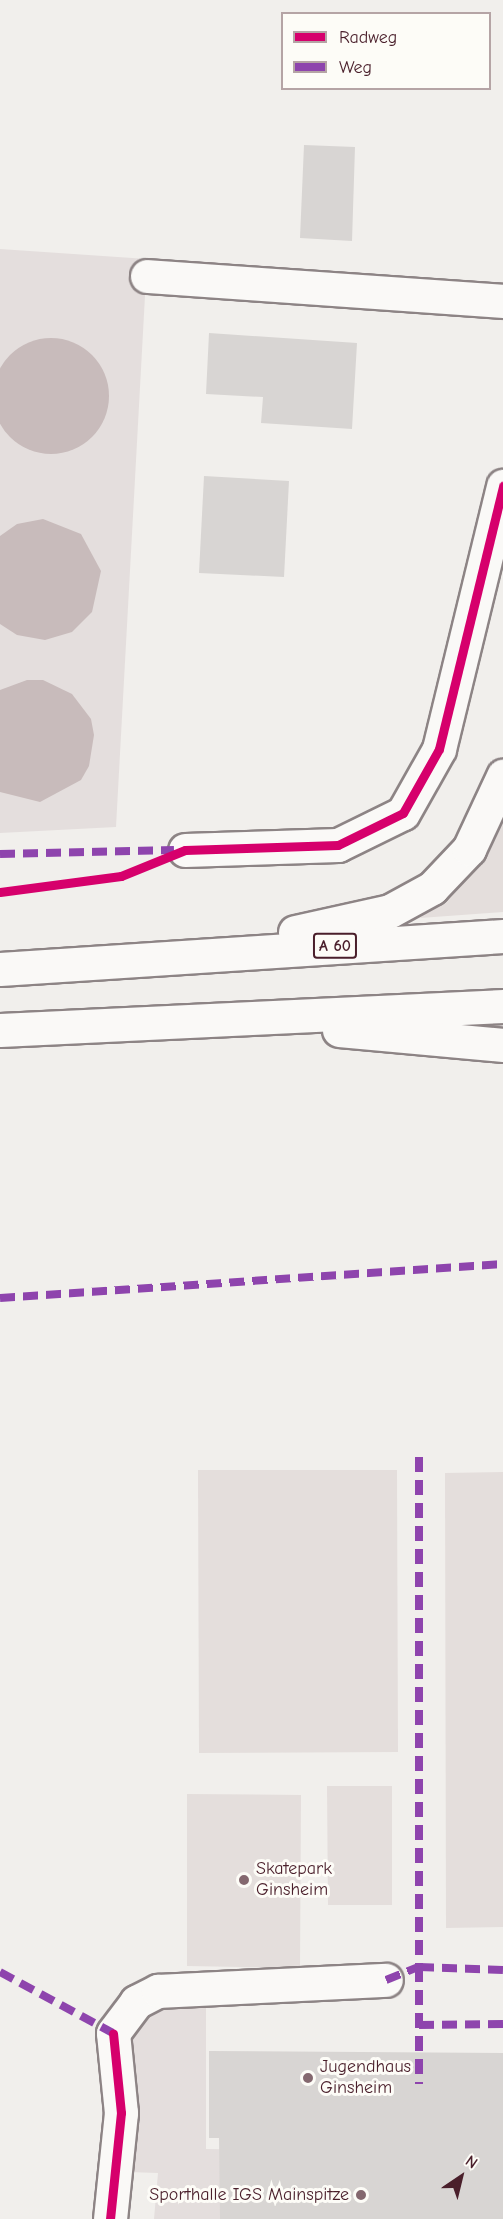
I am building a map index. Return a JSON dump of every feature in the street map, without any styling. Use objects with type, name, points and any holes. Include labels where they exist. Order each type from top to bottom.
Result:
[{"type":"main road","points":[[147,276],[503,301]]},
{"type":"main road","points":[[185,850],[338,844],[369,834],[403,813],[439,749],[503,486]]},
{"type":"main road","points":[[167,956],[390,911],[432,888],[469,849],[503,776]]},
{"type":"main road","name":"A 60","points":[[0,969],[167,956],[503,936]]},
{"type":"main road","points":[[0,1030],[263,1020],[503,1006]]},
{"type":"main road","points":[[263,1020],[503,1045]]},
{"type":"main road","points":[[110,2219],[121,2113],[113,2033],[136,2002],[158,1990],[386,1980]]},
{"type":"shaded area","points":[[0,249],[147,259],[116,827],[0,833]]},
{"type":"shaded area","points":[[51,338],[73,342],[92,355],[105,374],[108,385],[108,407],[105,418],[92,437],[73,450],[51,454],[29,450],[10,437],[-1,421],[-1,371],[10,355],[29,342]]},
{"type":"shaded area","points":[[43,519],[81,534],[101,571],[92,612],[72,632],[45,640],[17,635],[0,624],[0,536],[17,524]]},
{"type":"shaded area","points":[[27,680],[43,680],[72,694],[91,719],[94,735],[89,766],[81,780],[40,802],[0,792],[0,690]]},
{"type":"shaded area","points":[[503,814],[503,912],[420,918],[462,880]]},
{"type":"shaded area","points":[[198,1470],[397,1470],[398,1752],[199,1753]]},
{"type":"shaded area","points":[[503,1472],[503,1927],[446,1928],[445,1473]]},
{"type":"shaded area","points":[[327,1786],[392,1786],[392,1905],[328,1905]]},
{"type":"shaded area","name":"Skatepark Ginsheim","points":[[187,1794],[301,1795],[300,1968],[187,1966]]},
{"type":"shaded area","points":[[206,1997],[206,2149],[503,2153],[503,2219],[154,2219],[158,2173],[128,2172],[127,2049],[132,2024],[150,2004]]},
{"type":"building","points":[[304,145],[355,147],[352,241],[300,238]]},
{"type":"building","points":[[209,333],[357,343],[352,429],[261,423],[263,397],[206,394]]},
{"type":"building","points":[[204,476],[289,481],[284,577],[199,573]]},
{"type":"building","points":[[209,2051],[503,2053],[503,2219],[220,2219],[219,2138],[209,2138]]},
{"type":"marked path","points":[[0,854],[174,850]]},
{"type":"marked path","points":[[0,1298],[503,1264]]},
{"type":"marked path","points":[[419,1457],[419,1967],[503,1970]]},
{"type":"marked path","points":[[386,1980],[419,1967],[419,2084]]},
{"type":"marked path","points":[[0,1972],[113,2033]]},
{"type":"marked path","points":[[419,2025],[503,2024]]},
{"type":"cycle path","points":[[0,892],[121,876],[185,850],[338,845],[403,813],[439,749],[503,486]]},
{"type":"cycle path","points":[[110,2219],[121,2113],[113,2033]]},
{"type":"place","name":"Skatepark Ginsheim","points":[[244,1880]]},
{"type":"place","name":"Jugendhaus Ginsheim","points":[[308,2078]]},
{"type":"place","name":"Sporthalle IGS Mainspitze","points":[[361,2195]]}]
